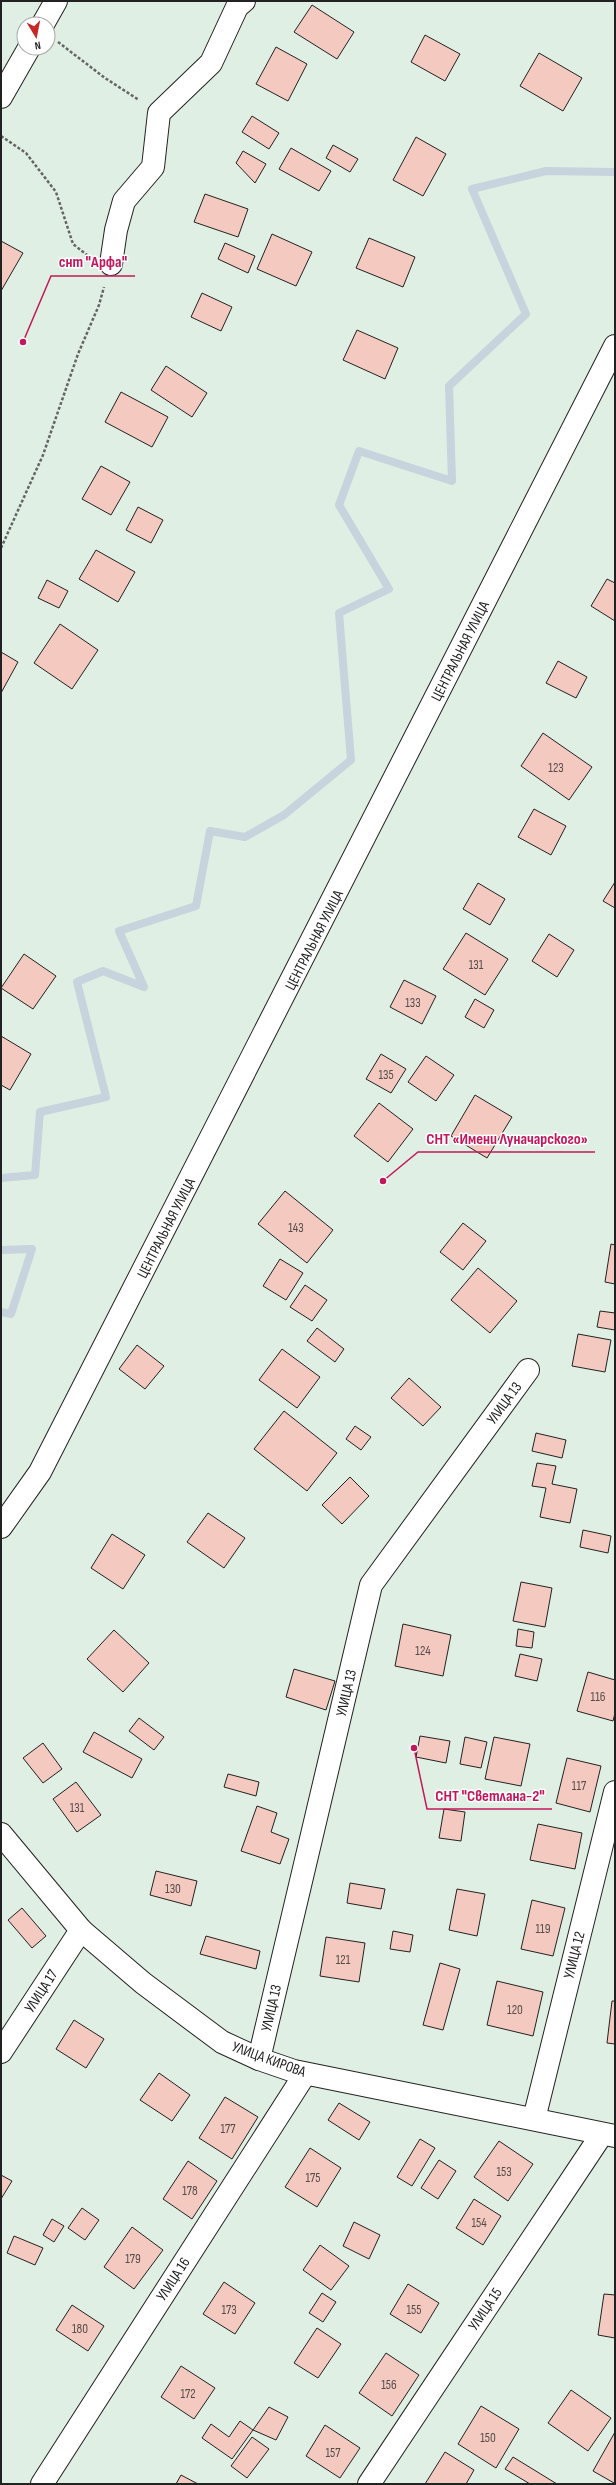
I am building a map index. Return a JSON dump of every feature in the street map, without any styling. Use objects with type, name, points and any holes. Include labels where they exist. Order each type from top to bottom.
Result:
[{"type":"street","points":[[52,16],[56,1]]},
{"type":"street","points":[[111,264],[124,201],[153,167],[159,113],[211,63],[237,7],[244,1]]},
{"type":"street","points":[[1,97],[24,56]]},
{"type":"street","name":"ЦЕНТРАЛЬНАЯ УЛИЦА","points":[[1,1527],[40,1472],[615,346]]},
{"type":"street","name":"УЛИЦА 13","points":[[259,2059],[371,1586],[528,1370]]},
{"type":"street","name":"УЛИЦА 12","points":[[534,2119],[615,1792]]},
{"type":"street","name":"УЛИЦА КИРОВА","points":[[1,1834],[81,1930],[143,1983],[222,2042],[259,2059],[305,2074],[608,2135]]},
{"type":"street","name":"УЛИЦА 17","points":[[1,2052],[81,1930]]},
{"type":"street","name":"УЛИЦА 16","points":[[42,2484],[305,2074]]},
{"type":"street","name":"УЛИЦА 15","points":[[369,2484],[608,2135]]},
{"type":"path","points":[[56,38],[105,78],[159,113]]},
{"type":"path","points":[[1,136],[26,153],[56,192],[73,244],[92,259],[111,264],[99,305],[78,354],[44,455],[1,548]]},
{"type":"green space","points":[[1,1],[615,1],[615,2484],[1,2484]]},
{"type":"building","points":[[312,5],[354,32],[337,59],[294,32]]},
{"type":"building","points":[[425,35],[460,54],[445,81],[411,62]]},
{"type":"building","points":[[276,47],[307,64],[288,101],[256,84]]},
{"type":"building","points":[[539,53],[582,78],[563,111],[520,86]]},
{"type":"building","points":[[252,116],[279,133],[269,149],[242,132]]},
{"type":"building","points":[[416,137],[446,154],[423,196],[393,180]]},
{"type":"building","points":[[333,145],[358,159],[350,172],[326,158]]},
{"type":"building","points":[[291,148],[331,171],[319,191],[279,169]]},
{"type":"building","points":[[243,151],[266,164],[255,183],[236,163]]},
{"type":"building","points":[[205,194],[248,209],[238,237],[194,222]]},
{"type":"building","points":[[272,234],[312,252],[296,286],[257,269]]},
{"type":"building","points":[[369,238],[415,257],[403,287],[356,268]]},
{"type":"building","points":[[1,241],[23,253],[1,291]]},
{"type":"building","points":[[225,243],[255,256],[248,273],[218,259]]},
{"type":"building","points":[[202,293],[232,307],[221,331],[191,317]]},
{"type":"building","points":[[357,330],[398,348],[385,379],[343,360]]},
{"type":"building","points":[[166,366],[207,393],[192,417],[151,390]]},
{"type":"building","points":[[121,392],[168,417],[152,447],[105,422]]},
{"type":"building","points":[[101,466],[130,482],[111,515],[82,499]]},
{"type":"building","points":[[138,507],[163,520],[151,543],[126,530]]},
{"type":"building","points":[[96,550],[135,572],[118,602],[79,579]]},
{"type":"building","points":[[607,579],[615,583],[615,621],[591,606]]},
{"type":"building","points":[[47,580],[68,591],[59,608],[38,598]]},
{"type":"building","points":[[60,624],[98,650],[72,689],[34,663]]},
{"type":"building","points":[[1,652],[18,662],[1,693]]},
{"type":"building","points":[[558,661],[587,677],[576,698],[546,683]]},
{"type":"building","points":[[543,733],[592,767],[569,800],[521,766]]},
{"type":"building","points":[[534,809],[566,826],[551,855],[518,837]]},
{"type":"building","points":[[615,882],[615,908],[603,901]]},
{"type":"building","points":[[478,883],[505,899],[490,925],[463,909]]},
{"type":"building","points":[[466,933],[508,959],[485,995],[443,969]]},
{"type":"building","points":[[549,934],[574,950],[557,977],[532,961]]},
{"type":"building","points":[[24,954],[56,976],[33,1009],[1,988]]},
{"type":"building","points":[[404,980],[436,996],[422,1024],[390,1007]]},
{"type":"building","points":[[475,999],[494,1010],[484,1028],[465,1017]]},
{"type":"building","points":[[1,1036],[31,1054],[10,1090],[1,1085]]},
{"type":"building","points":[[381,1054],[406,1069],[391,1093],[366,1079]]},
{"type":"building","points":[[426,1056],[454,1075],[436,1101],[408,1082]]},
{"type":"building","points":[[475,1095],[512,1117],[487,1158],[451,1136]]},
{"type":"building","points":[[379,1103],[413,1129],[388,1162],[354,1136]]},
{"type":"building","points":[[285,1191],[333,1230],[307,1263],[258,1224]]},
{"type":"building","points":[[463,1223],[486,1241],[463,1270],[440,1252]]},
{"type":"building","points":[[611,1244],[615,1245],[615,1284],[605,1282]]},
{"type":"building","points":[[280,1259],[303,1273],[286,1300],[263,1286]]},
{"type":"building","points":[[478,1268],[517,1301],[490,1333],[451,1300]]},
{"type":"building","points":[[305,1285],[327,1300],[312,1321],[290,1307]]},
{"type":"building","points":[[600,1311],[615,1313],[615,1330],[597,1327]]},
{"type":"building","points":[[317,1328],[344,1349],[335,1362],[307,1341]]},
{"type":"building","points":[[578,1334],[611,1340],[605,1372],[572,1366]]},
{"type":"building","points":[[137,1345],[164,1366],[145,1389],[119,1369]]},
{"type":"building","points":[[282,1349],[320,1377],[297,1408],[259,1380]]},
{"type":"building","points":[[409,1378],[441,1407],[423,1426],[391,1398]]},
{"type":"building","points":[[284,1411],[337,1453],[307,1491],[254,1449]]},
{"type":"building","points":[[355,1426],[371,1437],[361,1450],[346,1439]]},
{"type":"building","points":[[536,1433],[566,1440],[562,1458],[532,1451]]},
{"type":"building","points":[[537,1463],[556,1466],[552,1484],[577,1489],[570,1523],[540,1517],[546,1488],[532,1486]]},
{"type":"building","points":[[350,1477],[369,1496],[342,1524],[322,1505]]},
{"type":"building","points":[[208,1513],[245,1538],[224,1568],[187,1542]]},
{"type":"building","points":[[583,1530],[611,1536],[608,1553],[580,1547]]},
{"type":"building","points":[[112,1534],[145,1555],[123,1589],[91,1568]]},
{"type":"building","points":[[521,1582],[552,1588],[545,1627],[513,1621]]},
{"type":"building","points":[[403,1624],[451,1635],[443,1676],[395,1666]]},
{"type":"building","points":[[518,1629],[534,1632],[532,1648],[516,1646]]},
{"type":"building","points":[[114,1630],[149,1663],[123,1692],[87,1659]]},
{"type":"building","points":[[520,1654],[542,1659],[537,1681],[515,1676]]},
{"type":"building","points":[[294,1669],[335,1681],[326,1710],[286,1697]]},
{"type":"building","points":[[588,1672],[615,1680],[615,1713],[613,1721],[577,1711]]},
{"type":"building","points":[[139,1718],[164,1737],[154,1750],[129,1731]]},
{"type":"building","points":[[94,1732],[142,1759],[132,1778],[83,1752]]},
{"type":"building","points":[[420,1736],[450,1741],[446,1763],[416,1757]]},
{"type":"building","points":[[465,1737],[487,1742],[481,1768],[460,1764]]},
{"type":"building","points":[[494,1737],[530,1744],[521,1786],[485,1779]]},
{"type":"building","points":[[43,1743],[62,1769],[43,1783],[23,1758]]},
{"type":"building","points":[[567,1758],[601,1766],[590,1812],[556,1803]]},
{"type":"building","points":[[228,1774],[259,1782],[256,1796],[224,1787]]},
{"type":"building","points":[[76,1782],[101,1815],[77,1832],[53,1799]]},
{"type":"building","points":[[257,1806],[277,1813],[271,1832],[289,1839],[280,1864],[241,1851]]},
{"type":"building","points":[[444,1809],[465,1812],[461,1841],[439,1838]]},
{"type":"building","points":[[538,1824],[582,1833],[575,1869],[530,1860]]},
{"type":"building","points":[[156,1871],[197,1881],[191,1906],[150,1895]]},
{"type":"building","points":[[350,1883],[385,1889],[381,1909],[347,1903]]},
{"type":"building","points":[[457,1889],[485,1894],[477,1936],[449,1930]]},
{"type":"building","points":[[532,1900],[565,1908],[553,1956],[521,1949]]},
{"type":"building","points":[[22,1908],[46,1936],[32,1948],[8,1920]]},
{"type":"building","points":[[393,1931],[413,1935],[410,1952],[390,1949]]},
{"type":"building","points":[[206,1936],[260,1951],[256,1969],[200,1954]]},
{"type":"building","points":[[326,1937],[365,1943],[359,1982],[320,1976]]},
{"type":"building","points":[[440,1963],[460,1969],[443,2030],[423,2025]]},
{"type":"building","points":[[497,1981],[543,1992],[533,2036],[487,2025]]},
{"type":"building","points":[[612,2001],[615,2001],[615,2044],[607,2043]]},
{"type":"building","points":[[74,2020],[104,2039],[86,2068],[56,2049]]},
{"type":"building","points":[[159,2073],[190,2095],[172,2121],[140,2100]]},
{"type":"building","points":[[225,2097],[258,2117],[232,2159],[199,2138]]},
{"type":"building","points":[[339,2103],[370,2122],[359,2140],[328,2120]]},
{"type":"building","points":[[420,2139],[435,2148],[412,2186],[397,2177]]},
{"type":"building","points":[[499,2141],[533,2164],[508,2201],[474,2177]]},
{"type":"building","points":[[310,2148],[341,2168],[317,2207],[285,2187]]},
{"type":"building","points":[[439,2160],[456,2171],[438,2199],[421,2188]]},
{"type":"building","points":[[188,2161],[217,2181],[192,2219],[163,2199]]},
{"type":"building","points":[[1,2175],[12,2181],[1,2199]]},
{"type":"building","points":[[474,2199],[501,2216],[483,2245],[456,2228]]},
{"type":"building","points":[[82,2208],[99,2220],[85,2240],[68,2228]]},
{"type":"building","points":[[52,2219],[64,2226],[54,2242],[43,2235]]},
{"type":"building","points":[[354,2222],[380,2235],[369,2259],[343,2246]]},
{"type":"building","points":[[132,2227],[163,2250],[134,2289],[104,2267]]},
{"type":"building","points":[[14,2236],[43,2248],[35,2265],[7,2253]]},
{"type":"building","points":[[320,2245],[349,2266],[331,2290],[303,2270]]},
{"type":"building","points":[[224,2282],[255,2303],[235,2334],[203,2314]]},
{"type":"building","points":[[408,2284],[439,2303],[421,2333],[390,2314]]},
{"type":"building","points":[[322,2293],[336,2302],[323,2322],[309,2313]]},
{"type":"building","points":[[604,2294],[615,2295],[615,2338],[598,2335]]},
{"type":"building","points":[[72,2305],[104,2326],[88,2351],[56,2330]]},
{"type":"building","points":[[317,2328],[341,2344],[318,2378],[294,2363]]},
{"type":"building","points":[[386,2353],[419,2375],[392,2416],[359,2393]]},
{"type":"building","points":[[181,2366],[215,2388],[194,2419],[161,2397]]},
{"type":"building","points":[[571,2390],[611,2418],[588,2451],[548,2423]]},
{"type":"building","points":[[481,2406],[519,2429],[496,2468],[458,2444]]},
{"type":"building","points":[[269,2407],[288,2417],[276,2440],[253,2430]]},
{"type":"building","points":[[240,2421],[253,2430],[232,2459],[202,2438],[211,2424],[229,2437]]},
{"type":"building","points":[[325,2425],[360,2448],[340,2478],[306,2456]]},
{"type":"building","points":[[615,2432],[615,2481],[614,2483],[593,2471]]},
{"type":"building","points":[[252,2437],[269,2449],[247,2478],[231,2466]]},
{"type":"building","points":[[445,2452],[474,2470],[466,2484],[425,2484]]},
{"type":"building","points":[[513,2457],[557,2484],[530,2484],[505,2469]]},
{"type":"building","points":[[181,2475],[198,2484],[176,2484]]},
{"type":"waterway","points":[[1,1178],[35,1175],[40,1112],[106,1097],[77,982],[103,971],[144,987],[119,931],[196,906],[210,831],[245,837],[284,815],[351,760],[339,613],[389,589],[339,505],[359,451],[452,481],[449,386],[526,314],[472,189],[546,171],[615,172]]},
{"type":"waterway","points":[[1,1250],[32,1249],[11,1314],[1,1312]]},
{"type":"place","name":"снт \"Арфа\"","points":[[23,342]]},
{"type":"place","name":"СНТ «Имени Луначарского»","points":[[383,1181]]},
{"type":"place","name":"СНТ \"Светлана-2\"","points":[[414,1748]]}]
